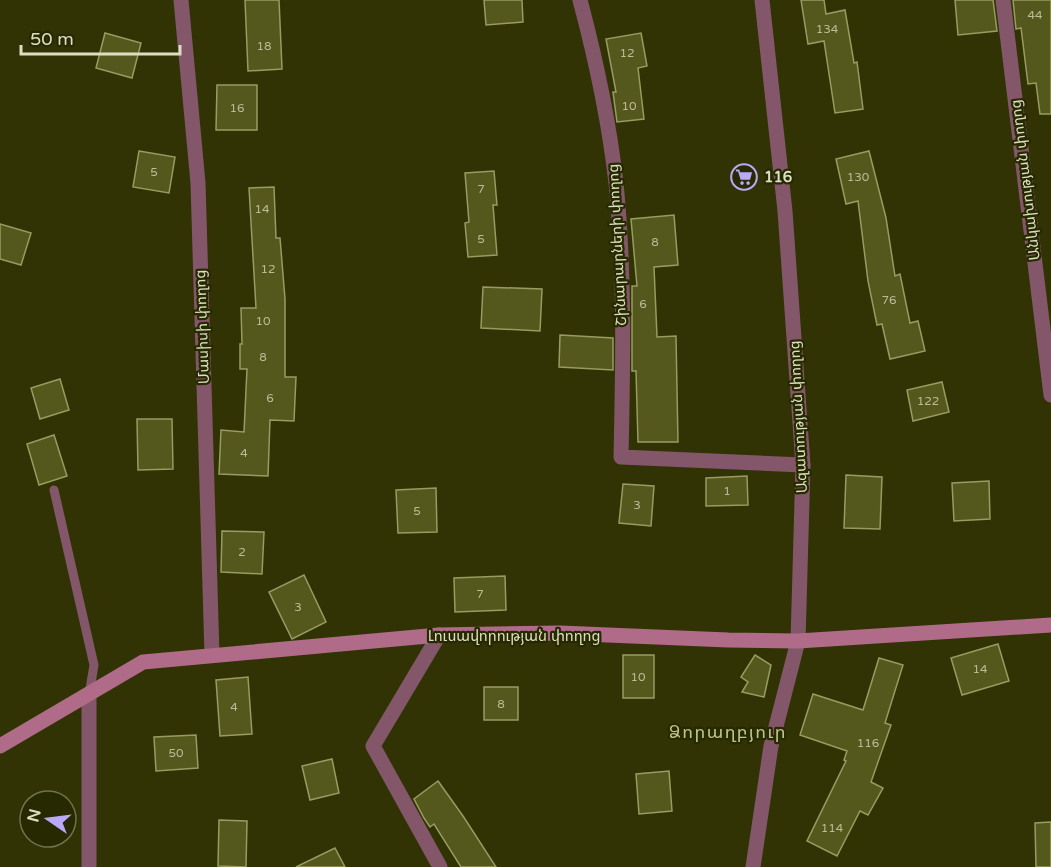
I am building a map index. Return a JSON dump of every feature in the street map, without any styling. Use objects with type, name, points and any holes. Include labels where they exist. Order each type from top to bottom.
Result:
[{"type":"main road","name":"Լուսավորության փողոց","points":[[0,746],[143,662],[439,635],[560,633],[798,641],[1051,625]]},
{"type":"street","name":"Մասիսի փողոց","points":[[181,0],[198,183],[212,655]]},
{"type":"street","name":"Շինարարների փողոց","points":[[580,0],[596,62],[616,183],[622,290],[621,457],[803,465]]},
{"type":"street","name":"Ազատության փողոց","points":[[753,867],[771,746],[798,641],[803,465],[785,211],[762,0]]},
{"type":"street","name":"Անկախության փողոց","points":[[1003,0],[1051,395]]},
{"type":"street","points":[[439,635],[373,746],[440,867]]},
{"type":"street","points":[[89,695],[89,867]]},
{"type":"lane","points":[[54,490],[94,665],[89,695]]},
{"type":"building","points":[[245,0],[279,0],[282,69],[248,71]]},
{"type":"building","points":[[484,0],[522,0],[523,22],[486,25]]},
{"type":"building","points":[[801,0],[824,0],[826,14],[845,10],[854,63],[857,62],[863,109],[835,113],[824,41],[808,44]]},
{"type":"building","points":[[955,0],[993,0],[997,31],[958,35]]},
{"type":"building","points":[[1013,0],[1051,0],[1051,114],[1040,114],[1036,83],[1028,84],[1021,28],[1016,29]]},
{"type":"building","points":[[105,33],[141,43],[132,78],[96,68]]},
{"type":"building","points":[[641,33],[647,66],[638,68],[644,119],[617,122],[613,92],[616,92],[606,39]]},
{"type":"building","points":[[217,85],[257,85],[257,130],[216,130]]},
{"type":"building","points":[[139,151],[175,157],[169,193],[133,187]]},
{"type":"building","points":[[869,151],[886,218],[895,276],[900,274],[910,323],[918,321],[925,351],[890,359],[882,324],[877,325],[868,281],[858,201],[846,204],[836,159]]},
{"type":"building","points":[[494,171],[497,205],[493,205],[497,255],[468,257],[465,223],[469,222],[465,173]]},
{"type":"building","points":[[274,187],[276,238],[280,238],[285,299],[285,377],[296,377],[294,421],[270,420],[268,476],[219,474],[221,430],[244,432],[247,369],[240,369],[241,308],[256,308],[249,188]]},
{"type":"building","points":[[674,215],[678,265],[654,267],[657,337],[676,336],[678,442],[638,442],[636,371],[632,371],[632,286],[637,286],[631,219]]},
{"type":"building","points":[[0,224],[31,233],[21,265],[0,259]]},
{"type":"building","points":[[483,287],[542,289],[540,331],[481,328]]},
{"type":"building","points":[[560,335],[613,338],[613,370],[559,367]]},
{"type":"building","points":[[60,379],[69,410],[40,419],[31,388]]},
{"type":"building","points":[[942,382],[949,412],[913,421],[907,390]]},
{"type":"building","points":[[137,419],[172,419],[173,469],[138,470]]},
{"type":"building","points":[[54,435],[67,476],[39,485],[27,444]]},
{"type":"building","points":[[846,475],[882,477],[880,529],[844,528]]},
{"type":"building","points":[[747,476],[748,505],[706,506],[706,478]]},
{"type":"building","points":[[989,481],[990,519],[954,521],[952,483]]},
{"type":"building","points":[[623,484],[654,486],[651,526],[619,523]]},
{"type":"building","points":[[436,488],[437,532],[398,533],[396,490]]},
{"type":"building","points":[[222,531],[264,532],[262,574],[221,572]]},
{"type":"building","points":[[304,575],[326,622],[292,639],[269,592]]},
{"type":"building","points":[[505,576],[506,610],[455,612],[454,578]]},
{"type":"building","points":[[998,644],[1009,681],[962,695],[951,658]]},
{"type":"building","points":[[623,655],[654,655],[654,698],[623,698]]},
{"type":"building","points":[[755,655],[771,665],[764,697],[742,692],[748,682],[741,677]]},
{"type":"building","points":[[879,658],[903,665],[885,723],[891,725],[871,782],[883,788],[868,815],[860,811],[837,856],[807,841],[846,761],[844,760],[847,751],[800,735],[813,694],[863,710]]},
{"type":"building","points":[[248,677],[252,734],[220,736],[216,680]]},
{"type":"building","points":[[484,687],[518,687],[518,720],[484,720]]},
{"type":"building","points":[[196,735],[198,768],[156,771],[154,737]]},
{"type":"building","points":[[332,759],[339,793],[310,800],[302,766]]},
{"type":"building","points":[[669,771],[672,811],[639,814],[636,774]]},
{"type":"building","points":[[438,781],[496,867],[461,867],[434,824],[430,827],[414,799]]},
{"type":"building","points":[[219,820],[247,821],[246,867],[218,866]]},
{"type":"building","points":[[1051,822],[1051,867],[1036,867],[1035,823]]},
{"type":"building","points":[[335,848],[345,867],[296,867]]},
{"type":"place","name":"116","points":[[744,177]]},
{"type":"district","name":"Ձորաղբյուր","points":[[728,732]]}]
